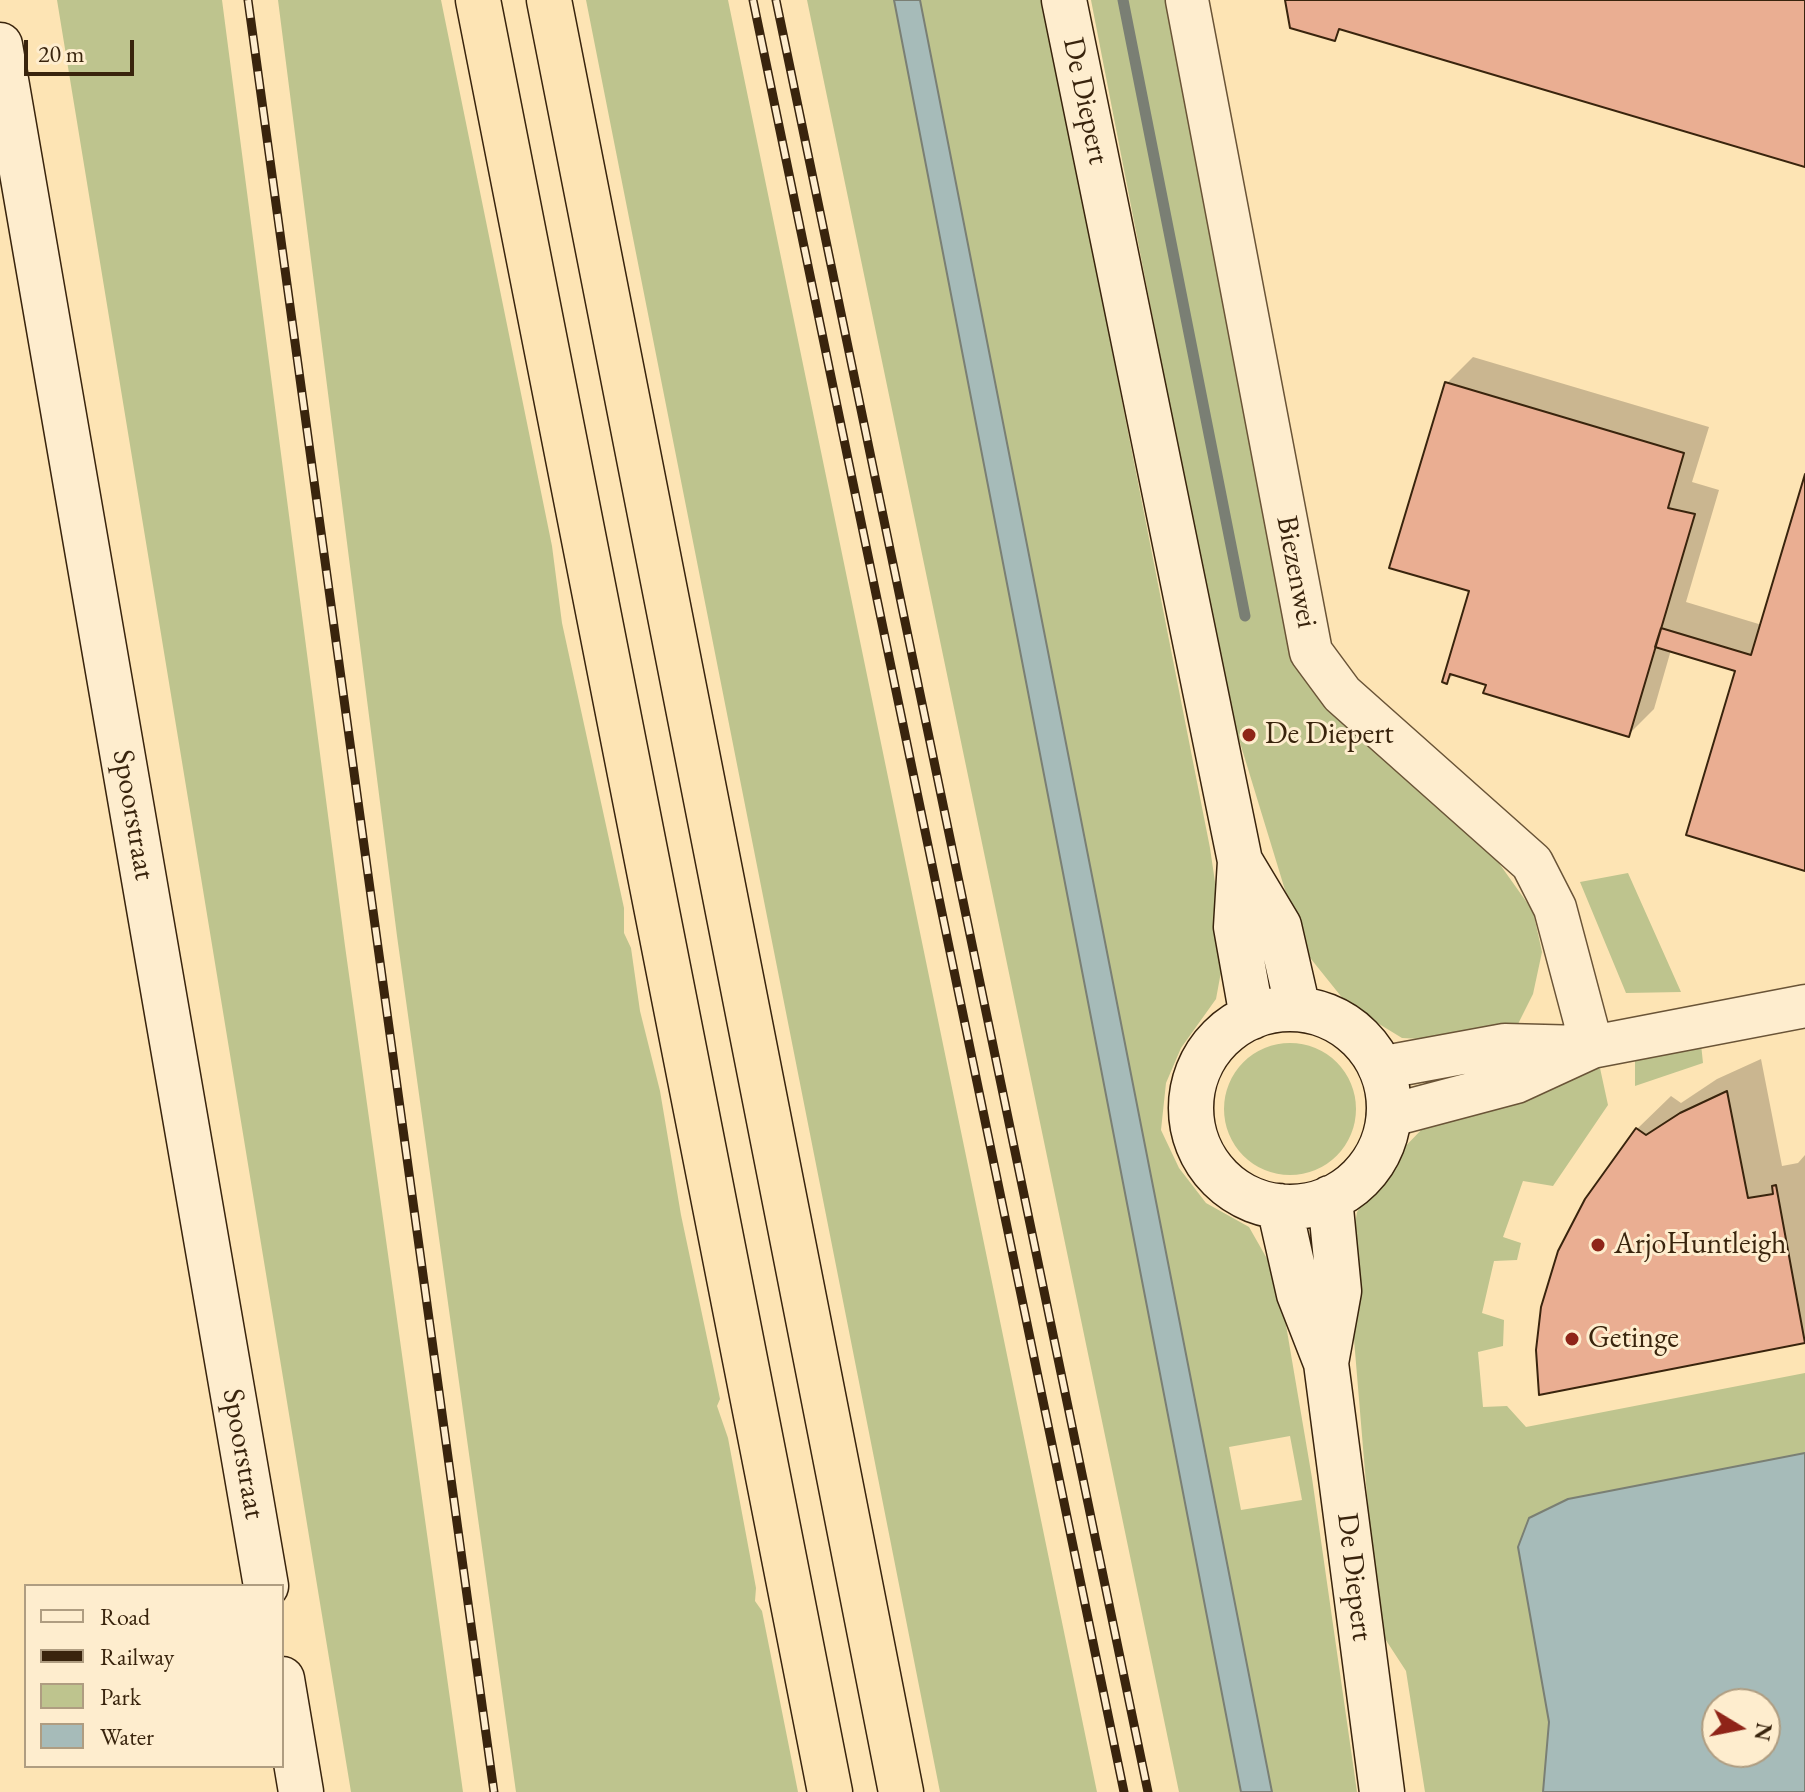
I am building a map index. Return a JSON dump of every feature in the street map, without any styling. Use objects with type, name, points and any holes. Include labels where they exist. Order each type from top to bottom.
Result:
[{"type":"highway","points":[[478,0],[830,1792]]},
{"type":"highway","points":[[549,0],[901,1792]]},
{"type":"main road","name":"De Diepert","points":[[1064,0],[1240,861],[1236,927],[1252,1017]]},
{"type":"main road","name":"Spoorstraat","points":[[0,45],[266,1584]]},
{"type":"main road","name":"De Diepert","points":[[1240,861],[1279,926],[1298,1009]]},
{"type":"main road","points":[[1298,1009],[1324,1015],[1347,1027],[1366,1045],[1380,1068],[1387,1091],[1388,1116],[1382,1142],[1370,1165],[1352,1184],[1330,1198],[1306,1205],[1279,1206],[1248,1198],[1222,1179],[1202,1153],[1192,1122],[1193,1089],[1204,1059],[1224,1034],[1252,1017],[1275,1010],[1298,1009]]},
{"type":"main road","name":"De Diepert","points":[[1326,1363],[1339,1291],[1330,1198]]},
{"type":"main road","name":"De Diepert","points":[[1279,1206],[1299,1294],[1326,1363],[1382,1792]]},
{"type":"main road","points":[[284,1691],[301,1792]]},
{"type":"street","name":"Biezenwei","points":[[1187,0],[1311,652],[1342,694],[1532,863],[1555,908],[1592,1047]]},
{"type":"street","points":[[1380,1068],[1505,1045],[1592,1047],[1805,1006]]},
{"type":"street","points":[[1388,1116],[1516,1082],[1592,1047]]},
{"type":"green space","points":[[57,0],[222,0],[345,946],[463,1792],[351,1792]]},
{"type":"green space","points":[[278,0],[441,0],[552,546],[562,623],[624,908],[624,933],[631,948],[640,1011],[660,1091],[681,1215],[720,1399],[717,1406],[728,1438],[756,1588],[755,1601],[762,1611],[798,1792],[516,1792],[397,936]]},
{"type":"green space","points":[[586,0],[728,0],[1097,1792],[940,1792]]},
{"type":"green space","points":[[807,0],[894,0],[1241,1792],[1179,1792]]},
{"type":"green space","points":[[920,0],[1043,0],[1210,848],[1225,950],[1216,999],[1181,1048],[1166,1083],[1161,1130],[1179,1168],[1206,1203],[1249,1227],[1278,1278],[1312,1478],[1357,1792],[1272,1792]],"holes":[[[1290,1436],[1302,1500],[1241,1510],[1229,1447]]]},
{"type":"green space","points":[[1091,0],[1167,0],[1301,675],[1496,859],[1533,911],[1542,952],[1533,994],[1518,1024],[1459,1041],[1402,1038],[1348,1005],[1303,949],[1227,700]]},
{"type":"green space","points":[[1628,873],[1681,992],[1626,993],[1580,882]]},
{"type":"green space","points":[[1290,1043],[1315,1048],[1337,1062],[1351,1084],[1356,1109],[1351,1134],[1337,1156],[1315,1170],[1290,1175],[1265,1170],[1243,1156],[1229,1134],[1224,1109],[1229,1084],[1243,1062],[1265,1048]]},
{"type":"green space","points":[[1701,1044],[1703,1063],[1635,1086],[1635,1057]]},
{"type":"green space","points":[[1600,1068],[1608,1105],[1553,1186],[1523,1181],[1503,1237],[1521,1243],[1517,1260],[1494,1261],[1482,1313],[1504,1320],[1503,1346],[1478,1352],[1483,1407],[1507,1406],[1526,1427],[1805,1373],[1805,1453],[1568,1499],[1529,1518],[1518,1547],[1549,1722],[1543,1792],[1425,1792],[1406,1671],[1378,1628],[1348,1267],[1357,1212],[1397,1155],[1425,1126]]},
{"type":"water","points":[[894,0],[920,0],[1272,1792],[1241,1792]]},
{"type":"water","points":[[1805,1453],[1805,1792],[1543,1792],[1549,1722],[1518,1547],[1529,1518],[1568,1499]]},
{"type":"building","points":[[1285,0],[1805,0],[1805,167],[1339,29],[1335,41],[1290,28]]},
{"type":"building","points":[[1445,382],[1684,453],[1668,508],[1695,514],[1629,737],[1483,693],[1486,685],[1450,674],[1447,684],[1442,682],[1469,591],[1389,568]]},
{"type":"building","points":[[1805,474],[1805,871],[1686,835],[1735,671],[1655,647],[1661,628],[1751,655]]},
{"type":"building","points":[[1727,1091],[1748,1198],[1773,1194],[1772,1186],[1776,1185],[1805,1343],[1539,1395],[1536,1350],[1541,1307],[1558,1251],[1585,1199],[1636,1128],[1646,1135],[1680,1113]]},
{"type":"waterway","points":[[1123,0],[1245,616]]},
{"type":"railway","points":[[248,0],[494,1792]]},
{"type":"railway","points":[[753,0],[1124,1792]]},
{"type":"railway","points":[[776,0],[1148,1792]]},
{"type":"place","name":"De Diepert","points":[[1249,735]]},
{"type":"place","name":"ArjoHuntleigh","points":[[1598,1245]]},
{"type":"place","name":"Getinge","points":[[1572,1339]]}]
